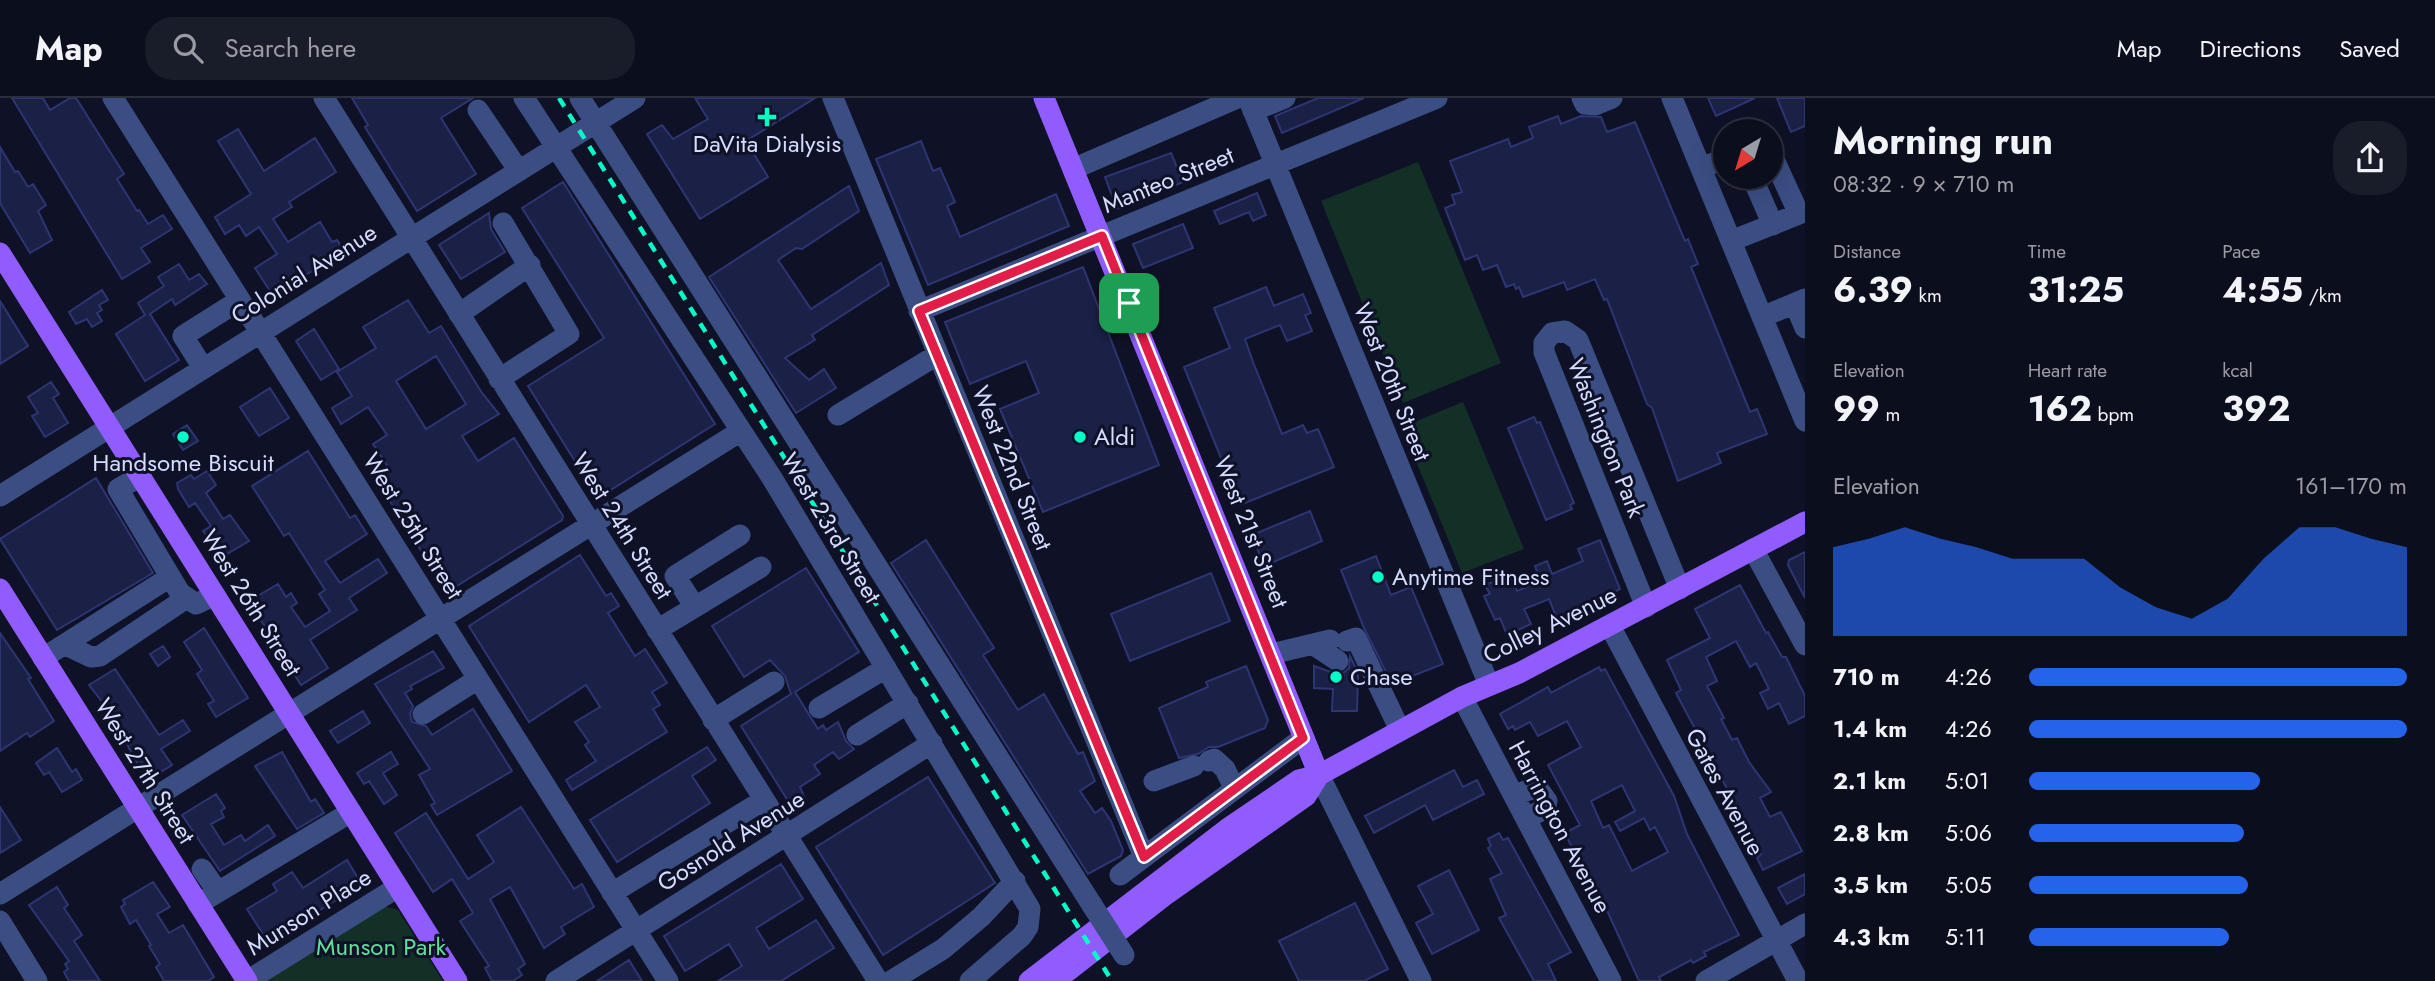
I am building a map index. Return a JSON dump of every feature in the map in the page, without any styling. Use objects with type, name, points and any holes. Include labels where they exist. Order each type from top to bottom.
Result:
[{"type":"main road","name":"West 21st Street","points":[[1044,98],[1319,775]]},
{"type":"main road","name":"West 26th Street","points":[[0,253],[457,981]]},
{"type":"main road","name":"Colley Avenue","points":[[1029,981],[1227,829],[1299,780],[1319,775],[1462,697],[1610,626],[1805,522]]},
{"type":"main road","name":"West 27th Street","points":[[0,589],[247,981]]},
{"type":"main road","name":"Colley Avenue","points":[[1055,981],[1196,873],[1306,796],[1319,775]]},
{"type":"street","name":"West 25th Street","points":[[113,98],[668,981]]},
{"type":"street","name":"West 24th Street","points":[[324,98],[878,981]]},
{"type":"street","name":"West 23rd Street","points":[[524,98],[741,432],[908,703],[1030,909],[1028,927],[971,981]]},
{"type":"street","points":[[580,98],[1124,955]]},
{"type":"street","name":"Colonial Avenue","points":[[0,496],[635,98]]},
{"type":"street","name":"West 22nd Street","points":[[833,98],[1144,857]]},
{"type":"street","points":[[1073,169],[1246,102],[1284,98]]},
{"type":"street","name":"Manteo Street","points":[[919,311],[1437,98]]},
{"type":"street","points":[[1582,98],[1585,104],[1595,105],[1612,98]]},
{"type":"street","points":[[1672,98],[1762,317],[1797,378],[1805,420]]},
{"type":"street","name":"West 20th Street","points":[[1246,102],[1489,685]]},
{"type":"street","points":[[478,110],[519,171]]},
{"type":"street","points":[[1701,168],[1713,163]]},
{"type":"street","points":[[1731,241],[1799,214],[1783,179]]},
{"type":"street","points":[[1757,189],[1773,225]]},
{"type":"street","points":[[499,379],[569,334],[503,223]]},
{"type":"street","points":[[459,314],[530,265]]},
{"type":"street","points":[[203,368],[183,336],[240,300]]},
{"type":"street","points":[[1762,317],[1800,301],[1805,328]]},
{"type":"street","name":"Washington Park","points":[[1646,607],[1544,352],[1544,343],[1552,333],[1565,331],[1578,340],[1680,589]]},
{"type":"street","points":[[838,415],[937,355]]},
{"type":"street","points":[[0,894],[741,432]]},
{"type":"street","points":[[141,476],[118,489],[170,577],[185,599],[196,604],[215,595]]},
{"type":"street","points":[[695,607],[675,576],[740,535]]},
{"type":"street","points":[[1753,549],[1805,645]]},
{"type":"street","points":[[657,629],[761,567]]},
{"type":"street","points":[[43,657],[66,645],[170,577]]},
{"type":"street","points":[[66,645],[91,657],[100,656],[185,599]]},
{"type":"street","name":"Gates Avenue","points":[[1610,626],[1798,981]]},
{"type":"street","points":[[1271,654],[1343,652],[1400,730]]},
{"type":"street","points":[[819,708],[886,668]]},
{"type":"street","points":[[423,714],[478,679]]},
{"type":"street","points":[[713,720],[774,682]]},
{"type":"street","name":"Harrington Avenue","points":[[1462,697],[1611,981]]},
{"type":"street","points":[[857,735],[908,703]]},
{"type":"street","points":[[1120,875],[1303,738]]},
{"type":"street","name":"Gosnold Avenue","points":[[556,981],[932,743]]},
{"type":"street","points":[[1154,781],[1214,759],[1220,763],[1234,788]]},
{"type":"street","name":"West 21st Street","points":[[1319,775],[1421,981]]},
{"type":"street","points":[[612,893],[764,800]]},
{"type":"street","points":[[198,904],[351,812]]},
{"type":"street","points":[[202,869],[218,892]]},
{"type":"street","points":[[891,981],[943,949],[981,917],[1015,881]]},
{"type":"street","name":"Munson Place","points":[[247,981],[398,887]]},
{"type":"street","points":[[0,921],[37,981]]},
{"type":"street","points":[[1706,981],[1805,924]]},
{"type":"green space","points":[[1418,162],[1501,363],[1403,403],[1321,201]]},
{"type":"green space","points":[[1463,402],[1524,549],[1462,573],[1402,427]]},
{"type":"green space","name":"Munson Park","points":[[384,906],[398,910],[443,981],[266,981]]},
{"type":"building","points":[[12,98],[43,98],[50,110],[70,98],[76,98],[124,174],[117,179],[137,211],[139,210],[148,224],[163,215],[172,229],[141,248],[150,262],[122,279]]},
{"type":"building","points":[[352,98],[473,98],[441,118],[476,174],[417,211],[365,127],[368,125]]},
{"type":"building","points":[[695,98],[815,98],[746,141],[768,177],[700,219],[647,134],[662,125],[673,139],[708,119]]},
{"type":"building","points":[[1318,98],[1364,98],[1282,133],[1275,116]]},
{"type":"building","points":[[1708,98],[1755,98],[1716,116]]},
{"type":"building","points":[[1777,98],[1805,98],[1805,126],[1791,132]]},
{"type":"building","points":[[1558,116],[1561,124],[1581,116],[1601,117],[1607,132],[1635,122],[1685,241],[1688,239],[1698,264],[1691,267],[1750,412],[1757,409],[1767,434],[1717,453],[1721,463],[1678,481],[1652,408],[1647,404],[1607,299],[1604,300],[1595,279],[1567,290],[1564,282],[1523,297],[1519,287],[1516,289],[1514,284],[1506,287],[1497,265],[1483,270],[1477,255],[1465,260],[1445,208],[1455,204],[1452,195],[1462,192],[1450,161],[1508,139],[1511,147],[1533,138],[1529,127]]},
{"type":"building","points":[[238,129],[264,171],[315,138],[336,172],[289,202],[292,207],[273,219],[288,242],[320,222],[332,242],[337,240],[347,255],[325,269],[323,265],[272,294],[255,268],[277,254],[259,227],[246,236],[239,225],[225,234],[215,217],[251,194],[218,141]]},
{"type":"building","points":[[921,141],[933,171],[940,168],[955,202],[947,206],[960,237],[1056,194],[1069,226],[928,285],[876,159]]},
{"type":"building","points":[[0,147],[15,172],[18,171],[28,187],[33,184],[46,205],[38,211],[52,240],[30,253],[0,203]]},
{"type":"building","points":[[1171,153],[1183,182],[1117,209],[1105,177]]},
{"type":"building","points":[[563,182],[715,424],[598,498],[528,386],[604,338],[522,208]]},
{"type":"building","points":[[849,186],[859,211],[802,249],[796,248],[778,260],[811,309],[881,263],[889,285],[812,335],[815,340],[785,358],[809,380],[824,369],[836,388],[796,413],[709,277]]},
{"type":"building","points":[[1257,193],[1266,215],[1253,221],[1249,212],[1220,224],[1214,211]]},
{"type":"building","points":[[489,213],[491,229],[505,252],[461,279],[439,245]]},
{"type":"building","points":[[1183,224],[1193,248],[1143,268],[1133,244]]},
{"type":"building","points":[[179,264],[189,280],[199,274],[207,284],[175,305],[172,299],[150,314],[179,360],[145,381],[116,334],[145,315],[138,303],[164,286],[158,277]]},
{"type":"building","points":[[1083,267],[1159,465],[1043,512],[1000,409],[1039,393],[1026,361],[970,384],[945,322]]},
{"type":"building","points":[[1266,287],[1274,306],[1303,294],[1311,313],[1305,315],[1312,331],[1287,341],[1280,325],[1245,339],[1253,362],[1282,434],[1303,425],[1307,433],[1318,429],[1334,467],[1240,505],[1184,367],[1230,348],[1214,308]]},
{"type":"building","points":[[102,290],[108,300],[99,305],[102,310],[97,313],[102,321],[92,327],[87,319],[76,324],[69,312]]},
{"type":"building","points":[[408,300],[429,333],[441,326],[482,393],[499,414],[462,436],[478,461],[514,438],[563,516],[562,520],[447,592],[376,479],[390,470],[373,444],[387,435],[368,407],[341,424],[332,408],[352,396],[337,372],[376,348],[363,327]],"holes":[[[436,356],[466,404],[426,429],[396,381]]]},
{"type":"building","points":[[0,301],[28,346],[0,364]]},
{"type":"building","points":[[314,329],[339,369],[321,380],[296,341]]},
{"type":"building","points":[[51,382],[59,394],[53,398],[68,423],[45,437],[32,416],[38,413],[28,397]]},
{"type":"building","points":[[270,388],[289,418],[259,436],[240,407]]},
{"type":"building","points":[[1534,417],[1537,423],[1540,422],[1574,503],[1570,505],[1572,509],[1546,520],[1508,428]]},
{"type":"building","points":[[187,425],[198,441],[183,450],[173,434]]},
{"type":"building","points":[[308,451],[350,518],[355,515],[367,534],[325,561],[340,583],[378,559],[387,573],[349,598],[357,610],[310,640],[328,668],[301,685],[249,601],[278,584],[286,597],[291,593],[297,603],[291,607],[305,627],[330,611],[319,594],[325,590],[289,533],[284,536],[252,486]]},
{"type":"building","points":[[207,471],[216,485],[206,493],[223,519],[230,515],[249,541],[222,557],[203,531],[211,526],[195,503],[189,507],[178,489],[177,483],[191,475],[194,479]]},
{"type":"building","points":[[96,478],[153,573],[57,630],[0,539]]},
{"type":"building","points":[[1310,511],[1322,541],[1264,566],[1252,535]]},
{"type":"building","points":[[926,540],[994,648],[983,655],[1018,710],[1044,694],[1078,754],[1083,752],[1095,781],[1080,791],[1095,813],[1102,808],[1111,821],[1123,850],[1121,856],[1088,874],[891,563]]},
{"type":"building","points":[[1600,540],[1620,589],[1558,621],[1549,599],[1524,609],[1531,624],[1507,635],[1500,618],[1495,620],[1484,596],[1490,594],[1485,585],[1511,575],[1517,591],[1541,581],[1535,566],[1547,561],[1552,574],[1583,561],[1578,549]]},
{"type":"building","points":[[1805,552],[1805,598],[1788,565],[1789,560]]},
{"type":"building","points":[[580,555],[606,596],[611,593],[619,606],[608,613],[635,656],[645,649],[667,683],[652,692],[660,705],[653,709],[667,732],[572,790],[566,780],[596,761],[585,745],[589,742],[575,722],[600,707],[586,685],[529,722],[469,626]]},
{"type":"building","points":[[1376,556],[1391,595],[1411,587],[1443,664],[1392,684],[1364,628],[1341,570]]},
{"type":"building","points":[[806,568],[859,652],[795,692],[818,729],[823,725],[826,730],[838,722],[846,741],[854,749],[839,759],[833,752],[814,765],[820,774],[800,787],[806,801],[793,809],[741,726],[791,694],[785,676],[770,660],[744,677],[712,626]]},
{"type":"building","points":[[1211,573],[1230,621],[1130,661],[1111,614]]},
{"type":"building","points":[[1740,585],[1766,633],[1768,632],[1782,657],[1786,657],[1805,696],[1805,716],[1789,724],[1779,703],[1768,709],[1760,693],[1769,689],[1756,663],[1750,667],[1736,641],[1706,657],[1717,681],[1707,686],[1724,718],[1721,719],[1732,740],[1737,738],[1749,762],[1771,792],[1760,798],[1770,817],[1781,812],[1802,851],[1763,870],[1757,858],[1761,854],[1716,768],[1712,765],[1708,768],[1703,758],[1709,755],[1676,693],[1681,690],[1667,660],[1710,638],[1695,609]]},
{"type":"building","points":[[204,628],[248,698],[216,717],[208,704],[214,701],[197,674],[202,670],[184,642]]},
{"type":"building","points":[[0,633],[31,678],[28,679],[54,721],[30,737],[27,733],[0,751]]},
{"type":"building","points":[[163,646],[170,657],[158,666],[150,654]]},
{"type":"building","points":[[433,651],[444,668],[410,686],[412,689],[405,693],[413,706],[410,714],[412,722],[426,726],[432,735],[473,709],[512,771],[437,815],[431,805],[435,803],[419,775],[430,769],[375,684]]},
{"type":"building","name":"Chase","points":[[1350,656],[1358,673],[1357,711],[1332,711],[1333,689],[1314,688],[1314,666],[1336,674],[1343,673],[1349,668]]},
{"type":"building","points":[[1246,666],[1268,720],[1265,728],[1218,747],[1209,747],[1198,754],[1179,758],[1159,708],[1208,687],[1206,682]]},
{"type":"building","points":[[1599,667],[1601,671],[1605,669],[1674,796],[1687,834],[1739,935],[1704,952],[1706,956],[1693,963],[1691,960],[1659,977],[1661,981],[1639,981],[1605,906],[1590,886],[1565,833],[1580,825],[1548,765],[1581,747],[1567,721],[1538,736],[1530,722],[1515,730],[1513,726],[1508,729],[1500,714],[1548,687],[1551,693]],"holes":[[[1622,785],[1635,811],[1615,822],[1620,831],[1644,818],[1650,830],[1655,827],[1668,852],[1632,871],[1609,825],[1603,828],[1591,801]]]},
{"type":"building","points":[[115,669],[159,735],[183,720],[190,731],[161,749],[172,765],[151,778],[142,763],[138,765],[110,712],[89,685]]},
{"type":"building","points":[[363,711],[370,723],[338,743],[330,731]]},
{"type":"building","points":[[707,747],[716,760],[692,776],[710,803],[617,862],[590,820]]},
{"type":"building","points":[[57,748],[72,772],[76,769],[82,780],[62,792],[49,772],[44,775],[36,763]]},
{"type":"building","points":[[282,752],[311,802],[315,799],[324,813],[297,829],[255,766]]},
{"type":"building","points":[[391,752],[398,764],[383,773],[397,795],[384,804],[369,781],[364,784],[357,773]]},
{"type":"building","points":[[1454,770],[1463,787],[1477,780],[1484,794],[1433,820],[1425,805],[1374,833],[1365,816]]},
{"type":"building","points":[[928,777],[995,883],[883,955],[816,847]]},
{"type":"building","points":[[216,794],[225,808],[221,811],[224,817],[211,824],[224,845],[241,835],[245,841],[268,825],[275,836],[220,871],[182,815]]},
{"type":"building","points":[[0,807],[21,840],[0,853]]},
{"type":"building","points":[[521,807],[574,889],[582,884],[594,907],[561,927],[565,934],[544,948],[510,887],[490,899],[525,964],[518,969],[522,975],[513,981],[492,981],[485,968],[489,966],[460,921],[473,913],[452,879],[433,892],[395,833],[426,813],[468,879],[494,862],[477,835]]},
{"type":"building","points":[[1499,833],[1503,840],[1508,838],[1571,952],[1548,964],[1556,981],[1534,981],[1499,918],[1506,915],[1490,879],[1502,873],[1488,848],[1491,846],[1488,839]]},
{"type":"building","points":[[347,860],[359,880],[338,893],[341,897],[268,942],[247,909],[277,891],[273,884],[292,872],[303,888]]},
{"type":"building","points":[[781,864],[803,899],[756,928],[769,949],[816,920],[834,948],[781,981],[718,981],[742,966],[729,944],[685,971],[664,936]]},
{"type":"building","points":[[1449,870],[1479,930],[1432,954],[1416,923],[1433,914],[1418,886]]},
{"type":"building","points":[[1805,874],[1805,894],[1787,904],[1778,888]]},
{"type":"building","points":[[153,882],[170,907],[157,914],[169,933],[183,925],[214,977],[208,981],[164,981],[156,967],[160,964],[149,946],[151,945],[136,920],[130,924],[121,907],[125,904],[123,900]]},
{"type":"building","points":[[57,887],[68,905],[64,908],[82,935],[74,941],[100,981],[69,981],[64,972],[68,969],[65,964],[69,961],[29,905]]},
{"type":"building","points":[[1355,903],[1388,969],[1364,981],[1299,981],[1279,941]]},
{"type":"building","points":[[629,960],[642,981],[597,981]]},
{"type":"railway","points":[[559,98],[1112,981]]},
{"type":"place","name":"DaVita Dialysis","points":[[767,117]]},
{"type":"place","name":"Handsome Biscuit","points":[[183,437]]},
{"type":"place","name":"Aldi","points":[[1080,437]]},
{"type":"place","name":"Anytime Fitness","points":[[1378,577]]},
{"type":"place","name":"Chase","points":[[1336,677]]},
{"type":"route","points":[[1102,236],[1129,303],[1261,627],[1303,738],[1144,857],[919,311],[1102,236]]}]
